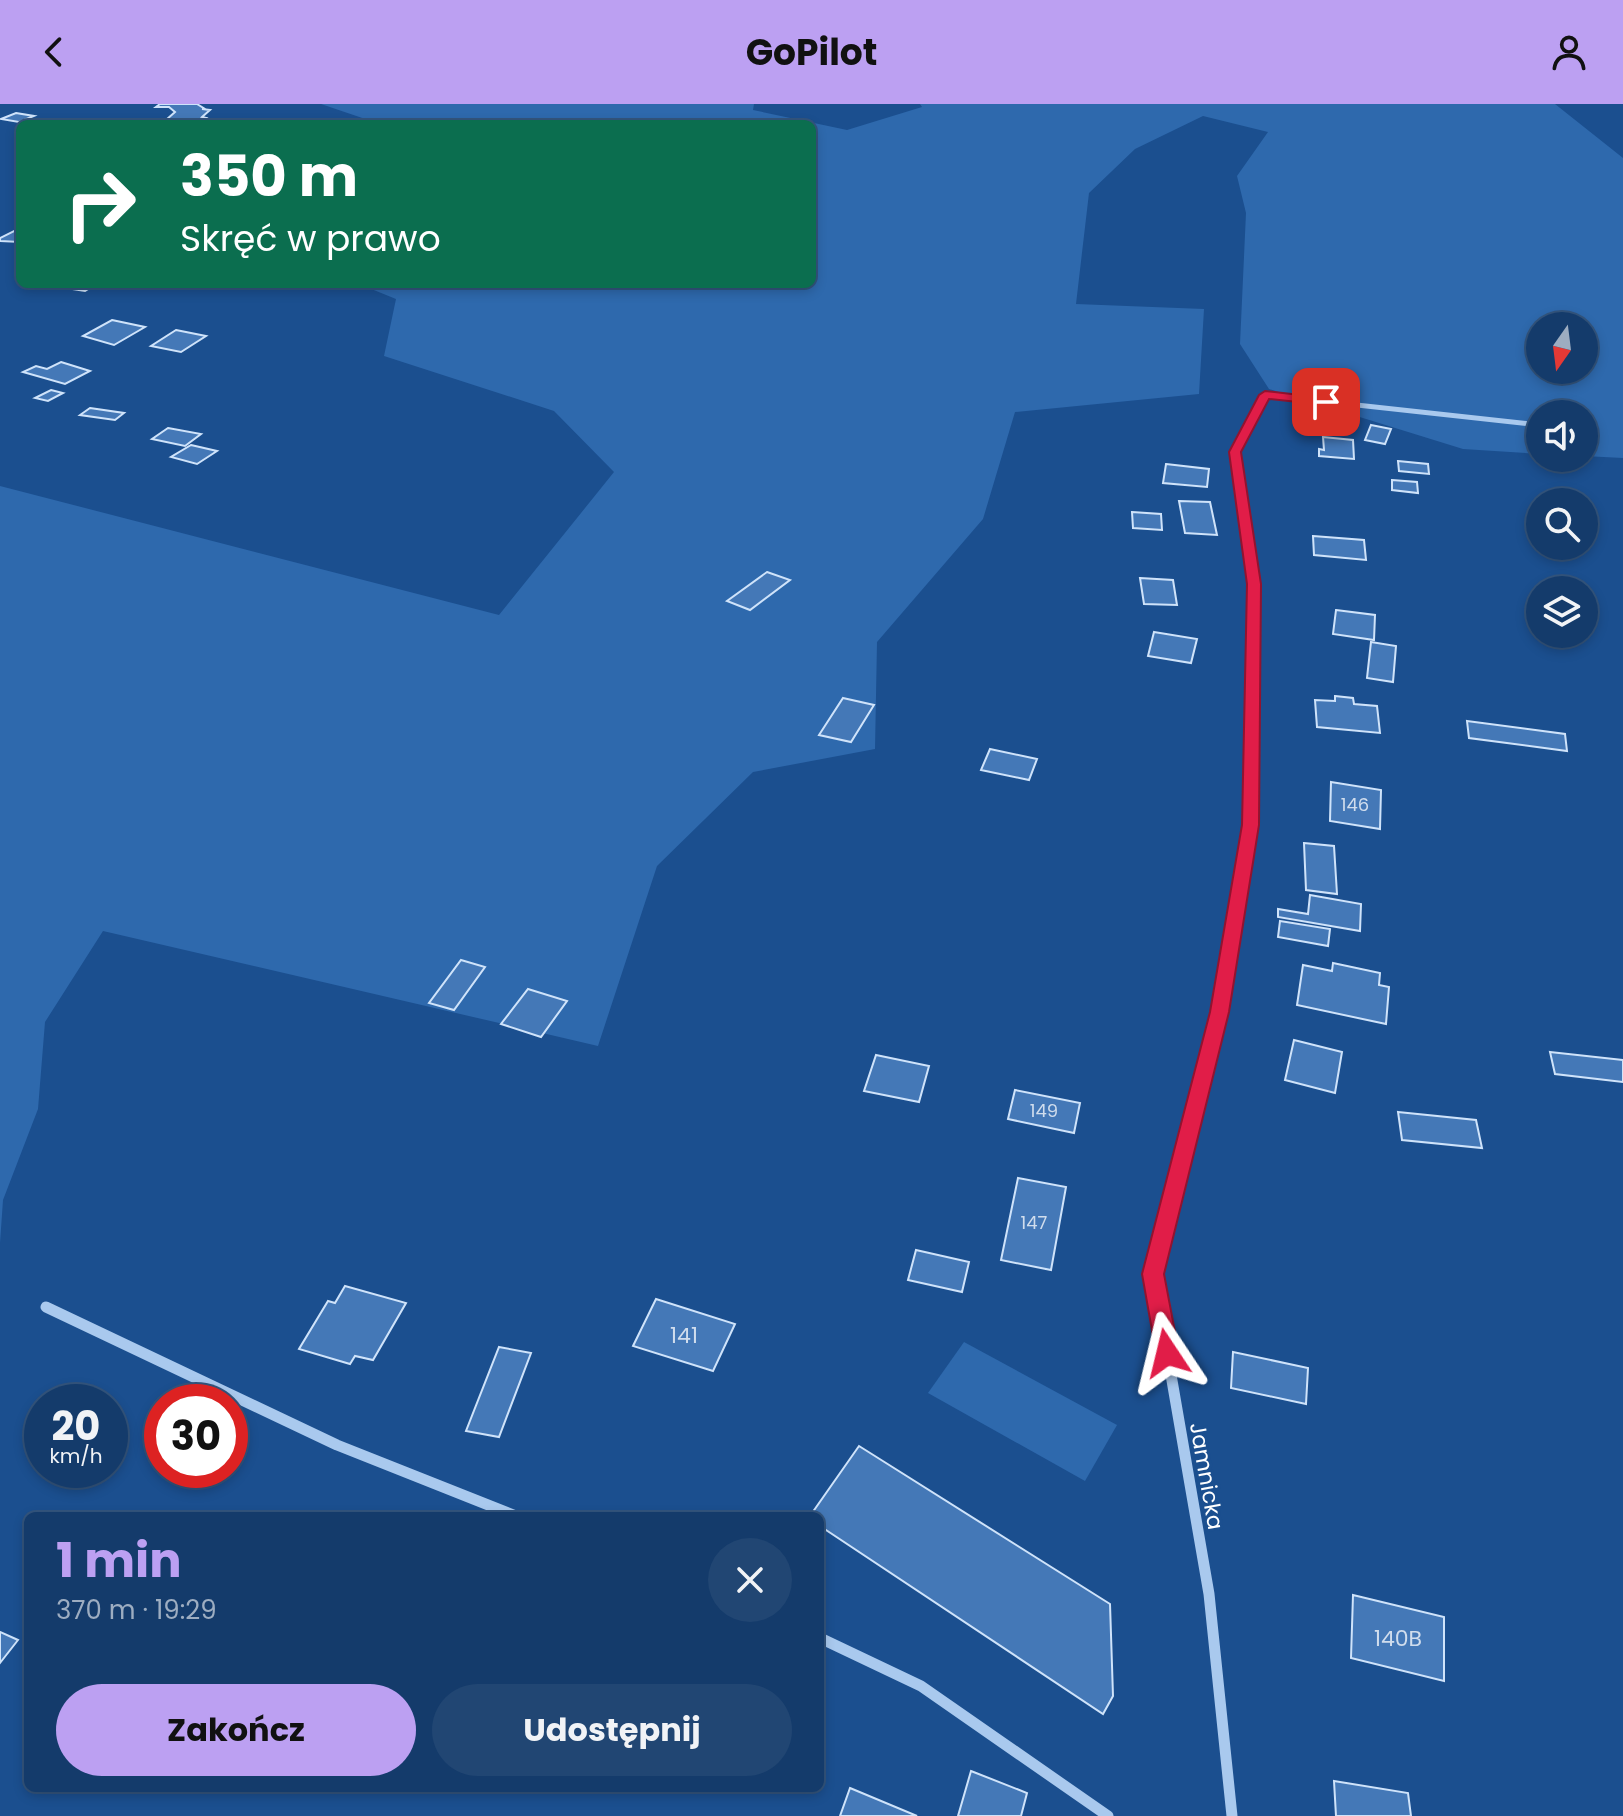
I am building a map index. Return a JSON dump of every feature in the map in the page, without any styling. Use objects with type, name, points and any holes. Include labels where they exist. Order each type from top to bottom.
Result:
[{"type":"street","name":"Jamnicka","points":[[1232,1816],[1209,1594],[1153,1274],[1220,1012],[1250,825],[1254,584],[1235,452],[1265,395],[1526,423]]},
{"type":"street","points":[[46,1307],[174,1369],[442,1490],[505,1512]]},
{"type":"street","points":[[824,1640],[921,1686],[1108,1816]]},
{"type":"shaded area","points":[[321,104],[754,104],[753,110],[800,120],[368,120]]},
{"type":"shaded area","points":[[920,104],[1555,104],[1623,158],[1623,458],[1598,457],[1598,400],[1526,400],[1526,453],[1463,449],[1269,389],[1240,344],[1246,213],[1237,176],[1268,132],[1203,116],[1135,149],[1089,193],[1076,304],[1204,309],[1199,394],[1015,412],[983,519],[877,642],[875,749],[753,772],[657,866],[598,1046],[103,931],[45,1022],[38,1109],[3,1200],[0,1243],[0,486],[499,615],[614,472],[554,411],[384,356],[396,299],[369,288],[816,288],[816,123],[847,130],[922,107]]},
{"type":"shaded area","points":[[964,1342],[1117,1425],[1085,1481],[928,1393]]},
{"type":"building","points":[[160,104],[197,104],[205,109],[202,109],[210,110],[202,117],[206,118],[203,120],[166,120],[175,112],[169,107],[156,107]]},
{"type":"building","points":[[16,113],[34,116],[16,122],[1,119]]},
{"type":"building","points":[[16,230],[16,242],[0,241],[0,238]]},
{"type":"building","points":[[112,320],[145,327],[114,345],[83,336]]},
{"type":"building","points":[[176,330],[206,336],[181,352],[151,346]]},
{"type":"building","points":[[61,362],[90,371],[65,384],[23,372],[36,366],[47,369]]},
{"type":"building","points":[[51,390],[63,393],[48,401],[35,398]]},
{"type":"building","points":[[90,408],[124,413],[115,420],[80,415]]},
{"type":"building","points":[[1371,425],[1391,429],[1385,444],[1365,440]]},
{"type":"building","points":[[168,428],[201,434],[185,446],[152,439]]},
{"type":"building","points":[[1323,437],[1353,440],[1354,459],[1319,456],[1319,449],[1324,450]]},
{"type":"building","points":[[191,445],[217,451],[197,464],[171,457]]},
{"type":"building","points":[[1398,461],[1428,464],[1429,474],[1399,471]]},
{"type":"building","points":[[1166,464],[1209,469],[1207,487],[1163,483]]},
{"type":"building","points":[[1392,480],[1417,482],[1418,493],[1392,490]]},
{"type":"building","points":[[1179,501],[1210,502],[1217,535],[1185,533]]},
{"type":"building","points":[[1132,512],[1161,514],[1162,530],[1133,528]]},
{"type":"building","points":[[1313,536],[1364,540],[1366,560],[1314,555]]},
{"type":"building","points":[[767,572],[790,580],[750,610],[727,601]]},
{"type":"building","points":[[1140,578],[1173,580],[1177,605],[1144,604]]},
{"type":"building","points":[[1336,610],[1375,615],[1374,640],[1333,634]]},
{"type":"building","points":[[1154,632],[1197,639],[1191,663],[1148,656]]},
{"type":"building","points":[[1371,642],[1396,646],[1393,682],[1367,678]]},
{"type":"building","points":[[1335,696],[1353,698],[1354,704],[1377,706],[1380,733],[1317,727],[1315,700],[1335,701]]},
{"type":"building","points":[[843,698],[874,705],[851,742],[819,735]]},
{"type":"building","points":[[1467,721],[1565,734],[1567,751],[1469,738]]},
{"type":"building","points":[[990,749],[1037,759],[1029,780],[981,770]]},
{"type":"building","points":[[1331,782],[1381,790],[1380,829],[1330,821]]},
{"type":"building","points":[[1304,843],[1334,846],[1337,894],[1306,890]]},
{"type":"building","points":[[1310,895],[1361,904],[1360,931],[1278,917],[1278,909],[1308,914]]},
{"type":"building","points":[[1280,921],[1330,929],[1328,946],[1278,937]]},
{"type":"building","points":[[461,960],[485,967],[454,1010],[429,1003]]},
{"type":"building","points":[[1333,963],[1380,973],[1379,985],[1389,987],[1386,1024],[1297,1005],[1303,965],[1332,971]]},
{"type":"building","points":[[528,989],[567,1001],[541,1037],[501,1024]]},
{"type":"building","points":[[1294,1040],[1342,1052],[1335,1093],[1285,1080]]},
{"type":"building","points":[[1550,1052],[1623,1060],[1623,1082],[1555,1074]]},
{"type":"building","points":[[876,1055],[929,1066],[919,1102],[864,1091]]},
{"type":"building","points":[[1015,1090],[1080,1103],[1074,1133],[1008,1119]]},
{"type":"building","points":[[1398,1112],[1476,1120],[1482,1148],[1402,1140]]},
{"type":"building","points":[[1018,1178],[1066,1187],[1051,1270],[1001,1260]]},
{"type":"building","points":[[916,1250],[969,1262],[962,1292],[908,1280]]},
{"type":"building","points":[[345,1286],[406,1303],[373,1360],[355,1356],[350,1364],[299,1349],[328,1301],[335,1303]]},
{"type":"building","points":[[656,1299],[735,1324],[713,1371],[633,1346]]},
{"type":"building","points":[[499,1347],[531,1353],[499,1437],[466,1431]]},
{"type":"building","points":[[1233,1352],[1308,1368],[1306,1404],[1231,1388]]},
{"type":"building","points":[[859,1446],[1110,1604],[1113,1696],[1103,1714],[824,1529],[824,1512],[813,1512]]},
{"type":"building","points":[[1353,1595],[1444,1617],[1444,1681],[1351,1658]]},
{"type":"building","points":[[0,1632],[18,1640],[0,1663]]},
{"type":"building","points":[[971,1771],[1027,1793],[1021,1816],[958,1816]]},
{"type":"building","points":[[1334,1781],[1408,1793],[1411,1816],[1336,1816]]},
{"type":"building","points":[[850,1788],[917,1816],[840,1816]]},
{"type":"route","points":[[1167,1353],[1153,1274],[1220,1012],[1250,825],[1254,584],[1235,452],[1265,395],[1326,402]]}]
